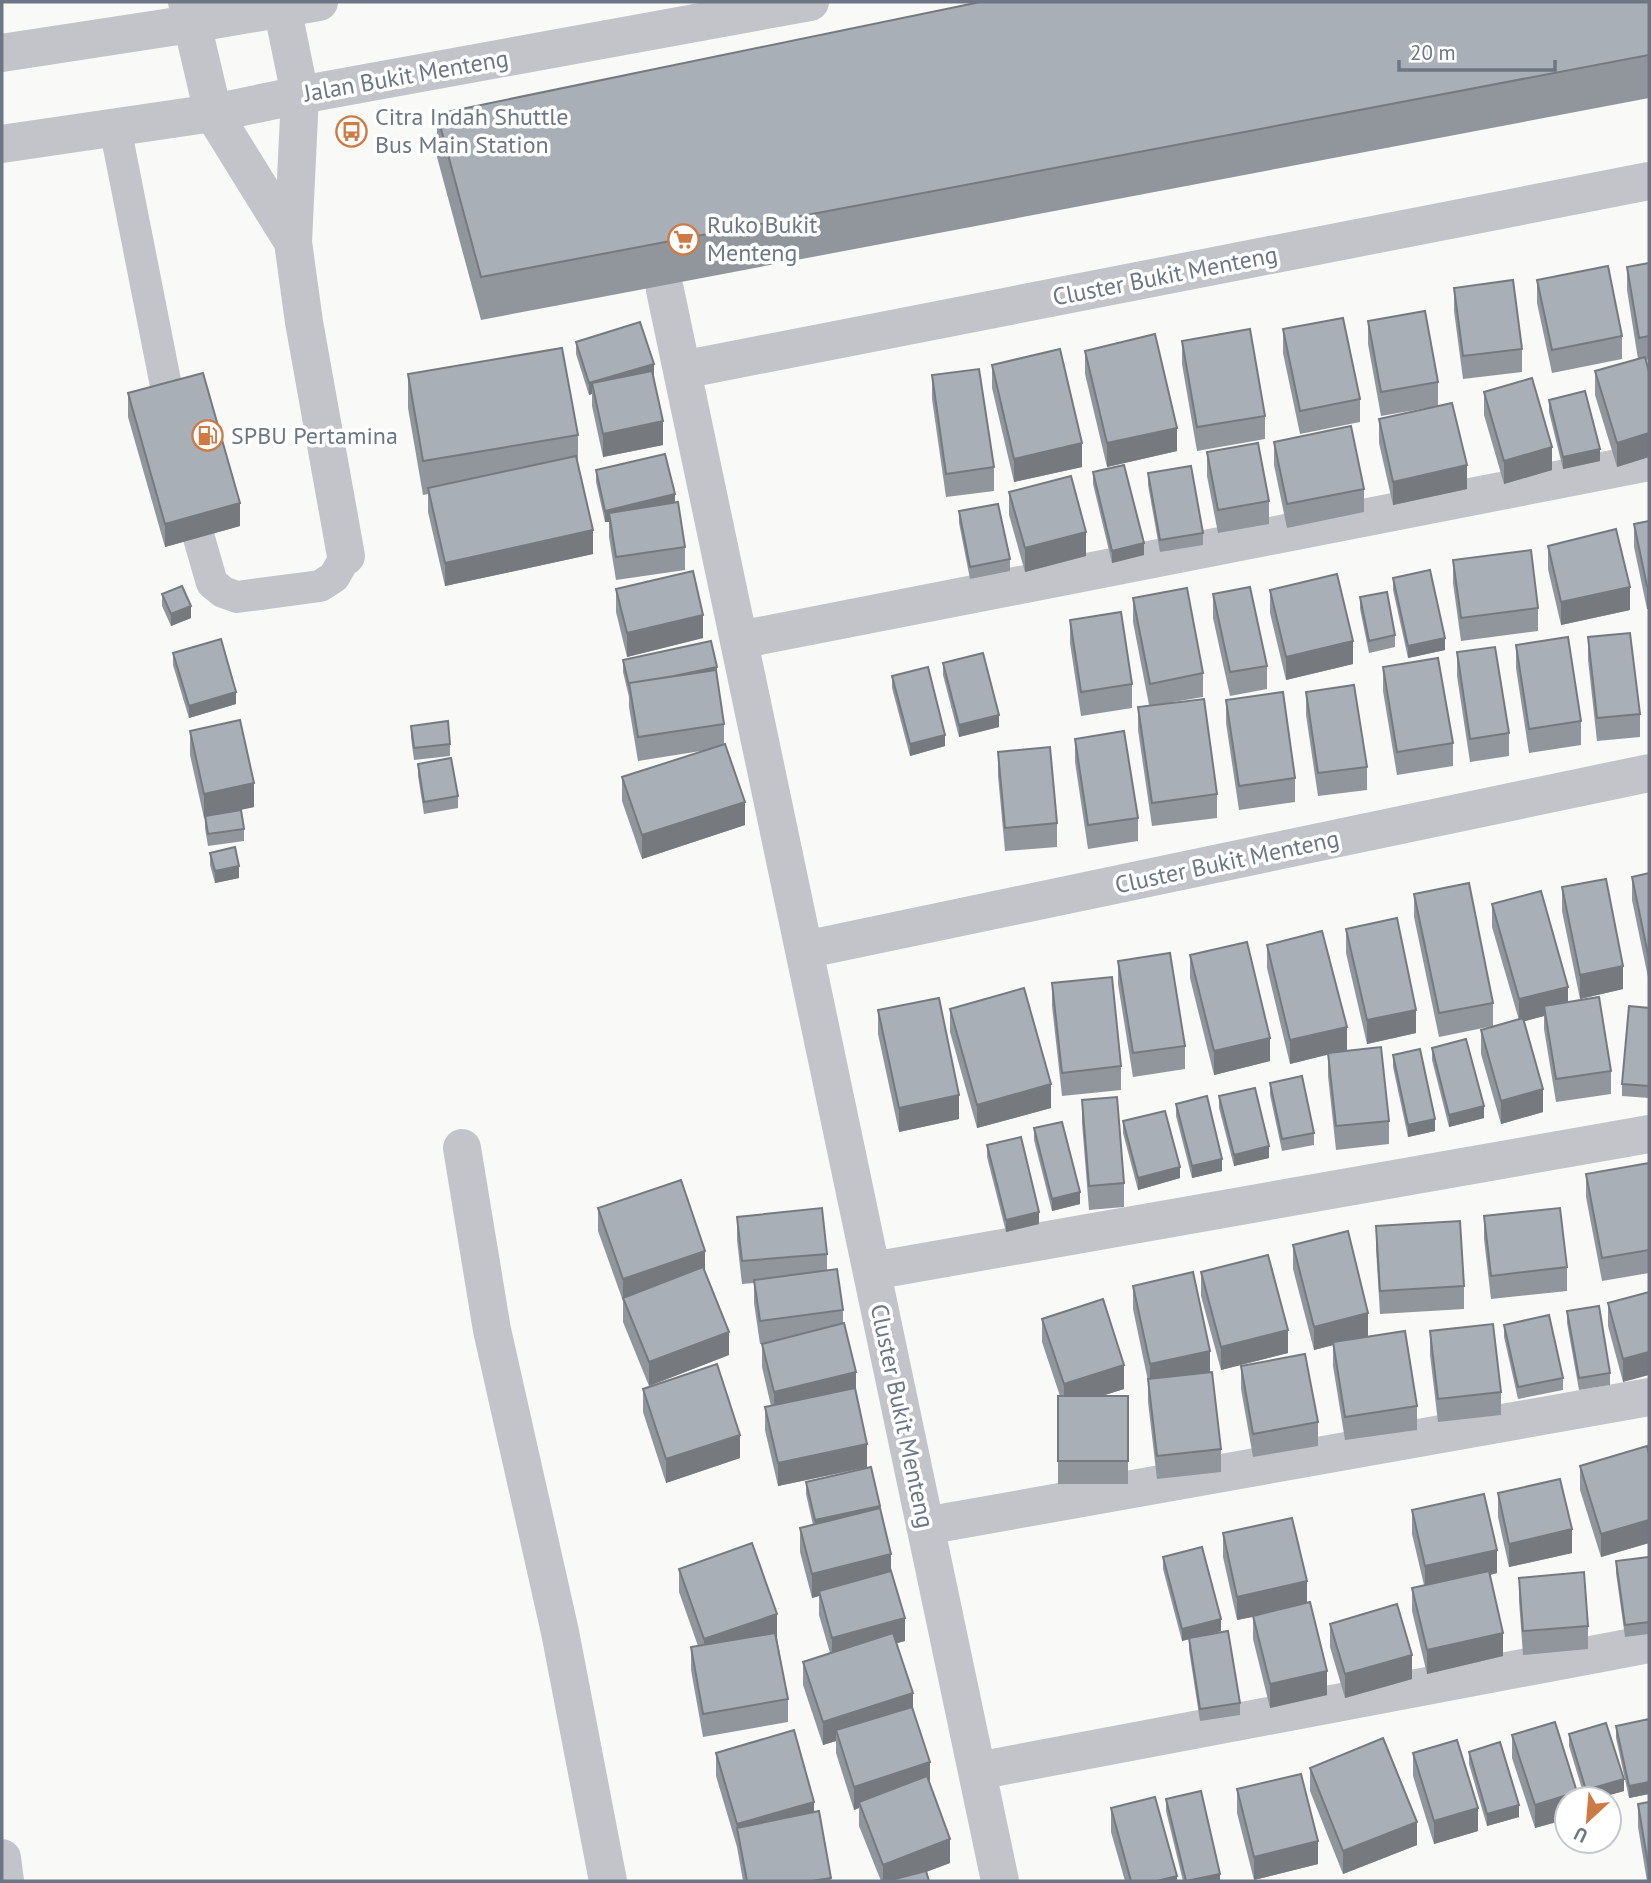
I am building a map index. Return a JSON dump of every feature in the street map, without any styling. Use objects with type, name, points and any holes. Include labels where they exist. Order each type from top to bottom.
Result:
[{"type":"street","points":[[2,53],[189,13],[320,2]]},
{"type":"street","name":"Jalan Bukit Menteng","points":[[2,144],[213,113],[810,2]]},
{"type":"street","points":[[282,5],[300,95],[293,242],[304,322],[346,556]]},
{"type":"street","points":[[189,13],[213,113],[293,242]]},
{"type":"street","name":"Cluster Bukit Menteng","points":[[682,370],[1649,181]]},
{"type":"street","name":"Cluster Bukit Menteng","points":[[665,290],[1000,1881]]},
{"type":"street","points":[[739,640],[1649,462]]},
{"type":"street","name":"Cluster Bukit Menteng","points":[[804,950],[1649,773]]},
{"type":"street","points":[[872,1271],[1649,1134]]},
{"type":"street","points":[[462,1148],[492,1330],[560,1632],[608,1881]]},
{"type":"street","points":[[925,1526],[1649,1397]]},
{"type":"street","points":[[977,1771],[1649,1644]]},
{"type":"street","points":[[2,1858],[5,1881]]},
{"type":"lane","points":[[115,127],[170,405]]},
{"type":"lane","points":[[199,538],[212,583],[223,593],[237,597],[320,586],[334,577],[346,556]]},
{"type":"building","name":"Ruko Bukit Menteng","points":[[980,2],[1649,2],[1649,55],[481,277],[437,114]]},
{"type":"building","points":[[1649,263],[1649,336],[1639,338],[1627,267]]},
{"type":"building","points":[[1608,266],[1622,336],[1552,350],[1537,280]]},
{"type":"building","points":[[1513,280],[1522,349],[1463,356],[1454,288]]},
{"type":"building","points":[[1425,311],[1438,382],[1381,392],[1368,321]]},
{"type":"building","points":[[1343,318],[1360,399],[1300,411],[1283,329]]},
{"type":"building","points":[[640,322],[654,364],[589,383],[576,342]]},
{"type":"building","points":[[1250,329],[1265,416],[1197,427],[1182,341]]},
{"type":"building","points":[[1155,334],[1177,428],[1107,443],[1085,351]]},
{"type":"building","points":[[562,348],[578,435],[423,461],[408,374]]},
{"type":"building","points":[[1060,349],[1082,443],[1014,459],[992,365]]},
{"type":"building","points":[[1645,357],[1649,372],[1649,433],[1617,443],[1595,371]]},
{"type":"building","points":[[979,369],[994,467],[946,474],[932,375]]},
{"type":"building","points":[[652,371],[663,421],[603,434],[592,383]]},
{"type":"building","points":[[203,373],[240,503],[165,524],[128,393]]},
{"type":"building","points":[[1532,378],[1552,447],[1504,461],[1484,392]]},
{"type":"building","points":[[1585,391],[1600,449],[1563,457],[1549,400]]},
{"type":"building","points":[[1452,403],[1467,465],[1393,482],[1379,419]]},
{"type":"building","points":[[1351,426],[1364,489],[1287,504],[1274,442]]},
{"type":"building","points":[[1258,443],[1269,501],[1218,510],[1207,452]]},
{"type":"building","points":[[665,454],[675,494],[605,511],[596,470]]},
{"type":"building","points":[[576,456],[593,530],[445,563],[428,488]]},
{"type":"building","points":[[1124,465],[1144,543],[1112,551],[1093,472]]},
{"type":"building","points":[[1191,466],[1203,533],[1160,540],[1148,473]]},
{"type":"building","points":[[1071,476],[1086,532],[1025,548],[1009,492]]},
{"type":"building","points":[[678,502],[685,547],[616,557],[609,513]]},
{"type":"building","points":[[998,504],[1010,559],[970,567],[959,511]]},
{"type":"building","points":[[1649,521],[1649,586],[1647,586],[1634,524]]},
{"type":"building","points":[[1616,529],[1630,587],[1561,602],[1548,546]]},
{"type":"building","points":[[1531,550],[1538,608],[1461,618],[1453,560]]},
{"type":"building","points":[[1430,570],[1445,638],[1408,646],[1393,578]]},
{"type":"building","points":[[693,571],[703,615],[627,633],[616,589]]},
{"type":"building","points":[[1337,574],[1353,641],[1286,657],[1270,590]]},
{"type":"building","points":[[182,586],[191,606],[171,614],[162,594]]},
{"type":"building","points":[[1250,587],[1267,666],[1230,672],[1213,594]]},
{"type":"building","points":[[1187,588],[1203,673],[1150,684],[1133,598]]},
{"type":"building","points":[[1387,592],[1395,635],[1369,641],[1360,597]]},
{"type":"building","points":[[1121,612],[1132,684],[1081,692],[1070,620]]},
{"type":"building","points":[[1630,633],[1640,714],[1597,718],[1588,637]]},
{"type":"building","points":[[1568,637],[1581,721],[1529,729],[1516,645]]},
{"type":"building","points":[[221,639],[236,692],[189,706],[173,653]]},
{"type":"building","points":[[711,641],[717,667],[629,683],[629,686],[623,660]]},
{"type":"building","points":[[1495,647],[1509,733],[1470,739],[1457,652]]},
{"type":"building","points":[[983,653],[999,715],[959,725],[943,663]]},
{"type":"building","points":[[1438,658],[1453,743],[1397,752],[1383,667]]},
{"type":"building","points":[[928,667],[945,735],[910,744],[892,676]]},
{"type":"building","points":[[716,670],[724,724],[638,737],[629,683]]},
{"type":"building","points":[[1354,685],[1367,767],[1318,773],[1306,692]]},
{"type":"building","points":[[1283,692],[1295,778],[1239,786],[1226,700]]},
{"type":"building","points":[[1204,699],[1217,794],[1152,803],[1138,707]]},
{"type":"building","points":[[240,720],[254,783],[204,794],[190,731]]},
{"type":"building","points":[[448,721],[450,744],[414,748],[411,726]]},
{"type":"building","points":[[1124,731],[1138,818],[1088,825],[1075,739]]},
{"type":"building","points":[[725,744],[745,802],[642,835],[622,777]]},
{"type":"building","points":[[1050,747],[1057,823],[1005,828],[998,752]]},
{"type":"building","points":[[451,758],[458,796],[424,802],[418,764]]},
{"type":"building","points":[[241,810],[244,829],[208,834],[205,816]]},
{"type":"building","points":[[235,847],[239,866],[215,871],[210,853]]},
{"type":"building","points":[[1649,873],[1649,959],[1632,877]]},
{"type":"building","points":[[1606,879],[1623,966],[1580,975],[1562,887]]},
{"type":"building","points":[[1469,883],[1493,1003],[1439,1013],[1414,894]]},
{"type":"building","points":[[1541,891],[1568,987],[1519,999],[1492,904]]},
{"type":"building","points":[[1397,918],[1416,1010],[1367,1020],[1346,929]]},
{"type":"building","points":[[1322,931],[1347,1027],[1290,1040],[1267,945]]},
{"type":"building","points":[[1247,942],[1270,1038],[1214,1051],[1190,955]]},
{"type":"building","points":[[1170,953],[1185,1046],[1133,1053],[1118,961]]},
{"type":"building","points":[[1112,977],[1121,1066],[1062,1073],[1052,983]]},
{"type":"building","points":[[1024,988],[1051,1084],[977,1105],[950,1009]]},
{"type":"building","points":[[1599,997],[1611,1071],[1556,1079],[1544,1006]]},
{"type":"building","points":[[939,998],[959,1095],[899,1108],[878,1010]]},
{"type":"building","points":[[1629,1006],[1649,1008],[1649,1086],[1622,1084]]},
{"type":"building","points":[[1523,1018],[1543,1089],[1501,1101],[1481,1030]]},
{"type":"building","points":[[1466,1039],[1484,1106],[1449,1115],[1432,1048]]},
{"type":"building","points":[[1381,1047],[1389,1121],[1336,1126],[1328,1053]]},
{"type":"building","points":[[1420,1049],[1435,1119],[1408,1125],[1393,1055]]},
{"type":"building","points":[[1302,1076],[1314,1133],[1282,1139],[1270,1083]]},
{"type":"building","points":[[1255,1088],[1269,1146],[1234,1155],[1219,1096]]},
{"type":"building","points":[[1207,1096],[1222,1159],[1192,1166],[1176,1104]]},
{"type":"building","points":[[1117,1097],[1124,1183],[1089,1186],[1082,1100]]},
{"type":"building","points":[[1165,1111],[1180,1167],[1138,1178],[1123,1121]]},
{"type":"building","points":[[1062,1122],[1080,1192],[1052,1199],[1034,1128]]},
{"type":"building","points":[[1021,1137],[1039,1212],[1006,1220],[987,1145]]},
{"type":"building","points":[[1649,1163],[1649,1250],[1602,1258],[1586,1174]]},
{"type":"building","points":[[681,1180],[705,1251],[623,1279],[598,1208]]},
{"type":"building","points":[[822,1208],[827,1254],[742,1261],[737,1217]]},
{"type":"building","points":[[1560,1208],[1567,1267],[1491,1276],[1484,1216]]},
{"type":"building","points":[[1460,1221],[1464,1286],[1380,1291],[1376,1226]]},
{"type":"building","points":[[1348,1231],[1368,1313],[1314,1327],[1293,1245]]},
{"type":"building","points":[[1268,1255],[1288,1330],[1221,1347],[1201,1272]]},
{"type":"building","points":[[703,1267],[729,1332],[649,1362],[623,1298]]},
{"type":"building","points":[[837,1269],[843,1310],[760,1321],[754,1280]]},
{"type":"building","points":[[1193,1272],[1210,1351],[1150,1364],[1133,1286]]},
{"type":"building","points":[[1649,1292],[1649,1352],[1623,1359],[1608,1303]]},
{"type":"building","points":[[1103,1299],[1124,1365],[1064,1384],[1042,1319]]},
{"type":"building","points":[[1599,1306],[1610,1373],[1579,1378],[1567,1311]]},
{"type":"building","points":[[1549,1315],[1563,1378],[1518,1387],[1504,1325]]},
{"type":"building","points":[[844,1323],[856,1372],[774,1392],[762,1344]]},
{"type":"building","points":[[1493,1324],[1501,1392],[1438,1399],[1430,1331]]},
{"type":"building","points":[[1405,1331],[1417,1406],[1345,1417],[1333,1342]]},
{"type":"building","points":[[1305,1354],[1318,1422],[1253,1434],[1241,1366]]},
{"type":"building","points":[[717,1364],[740,1435],[666,1459],[643,1389]]},
{"type":"building","points":[[1212,1372],[1221,1449],[1157,1456],[1148,1379]]},
{"type":"building","points":[[855,1388],[867,1444],[778,1463],[765,1407]]},
{"type":"building","points":[[1058,1396],[1128,1396],[1128,1461],[1058,1461]]},
{"type":"building","points":[[1647,1446],[1649,1520],[1601,1534],[1580,1466]]},
{"type":"building","points":[[871,1467],[880,1506],[815,1520],[806,1482]]},
{"type":"building","points":[[1560,1479],[1572,1529],[1509,1544],[1498,1493]]},
{"type":"building","points":[[1484,1494],[1497,1550],[1425,1566],[1412,1510]]},
{"type":"building","points":[[880,1508],[891,1554],[812,1574],[800,1528]]},
{"type":"building","points":[[1292,1518],[1307,1581],[1237,1597],[1223,1533]]},
{"type":"building","points":[[752,1543],[777,1614],[704,1639],[679,1569]]},
{"type":"building","points":[[1202,1547],[1221,1619],[1182,1629],[1163,1557]]},
{"type":"building","points":[[1649,1557],[1649,1622],[1625,1625],[1616,1561]]},
{"type":"building","points":[[891,1571],[905,1618],[832,1638],[819,1591]]},
{"type":"building","points":[[1489,1571],[1503,1633],[1427,1650],[1412,1588]]},
{"type":"building","points":[[1584,1572],[1588,1626],[1523,1631],[1519,1578]]},
{"type":"building","points":[[1310,1602],[1327,1671],[1270,1684],[1253,1616]]},
{"type":"building","points":[[1397,1604],[1412,1655],[1345,1674],[1330,1624]]},
{"type":"building","points":[[1228,1631],[1240,1703],[1200,1709],[1189,1638]]},
{"type":"building","points":[[775,1633],[788,1699],[703,1714],[691,1647]]},
{"type":"building","points":[[893,1633],[913,1693],[823,1722],[803,1662]]},
{"type":"building","points":[[912,1707],[930,1762],[854,1787],[836,1730]]},
{"type":"building","points":[[1649,1719],[1649,1782],[1629,1786],[1616,1726]]},
{"type":"building","points":[[1555,1722],[1575,1785],[1553,1785],[1553,1799],[1535,1805],[1512,1735]]},
{"type":"building","points":[[1606,1723],[1624,1779],[1603,1785],[1584,1785],[1569,1734]]},
{"type":"building","points":[[794,1730],[814,1802],[737,1824],[716,1753]]},
{"type":"building","points":[[1383,1738],[1417,1822],[1343,1851],[1310,1768]]},
{"type":"building","points":[[1457,1740],[1478,1808],[1434,1821],[1413,1753]]},
{"type":"building","points":[[1500,1742],[1519,1805],[1487,1814],[1469,1752]]},
{"type":"building","points":[[1301,1774],[1318,1841],[1254,1857],[1237,1789]]},
{"type":"building","points":[[927,1776],[950,1839],[883,1865],[859,1802]]},
{"type":"building","points":[[1201,1791],[1220,1874],[1186,1881],[1166,1799]]},
{"type":"building","points":[[1155,1797],[1177,1876],[1157,1881],[1131,1881],[1111,1808]]},
{"type":"building","points":[[1649,1802],[1649,1870],[1638,1804]]},
{"type":"building","points":[[819,1811],[831,1878],[812,1881],[747,1881],[737,1828]]},
{"type":"building","points":[[926,1871],[929,1881],[887,1881]]},
{"type":"place","name":"Citra Indah Shuttle Bus Main Station","points":[[352,131]]},
{"type":"place","name":"Ruko Bukit Menteng","points":[[684,239]]},
{"type":"place","name":"SPBU Pertamina","points":[[208,436]]}]
